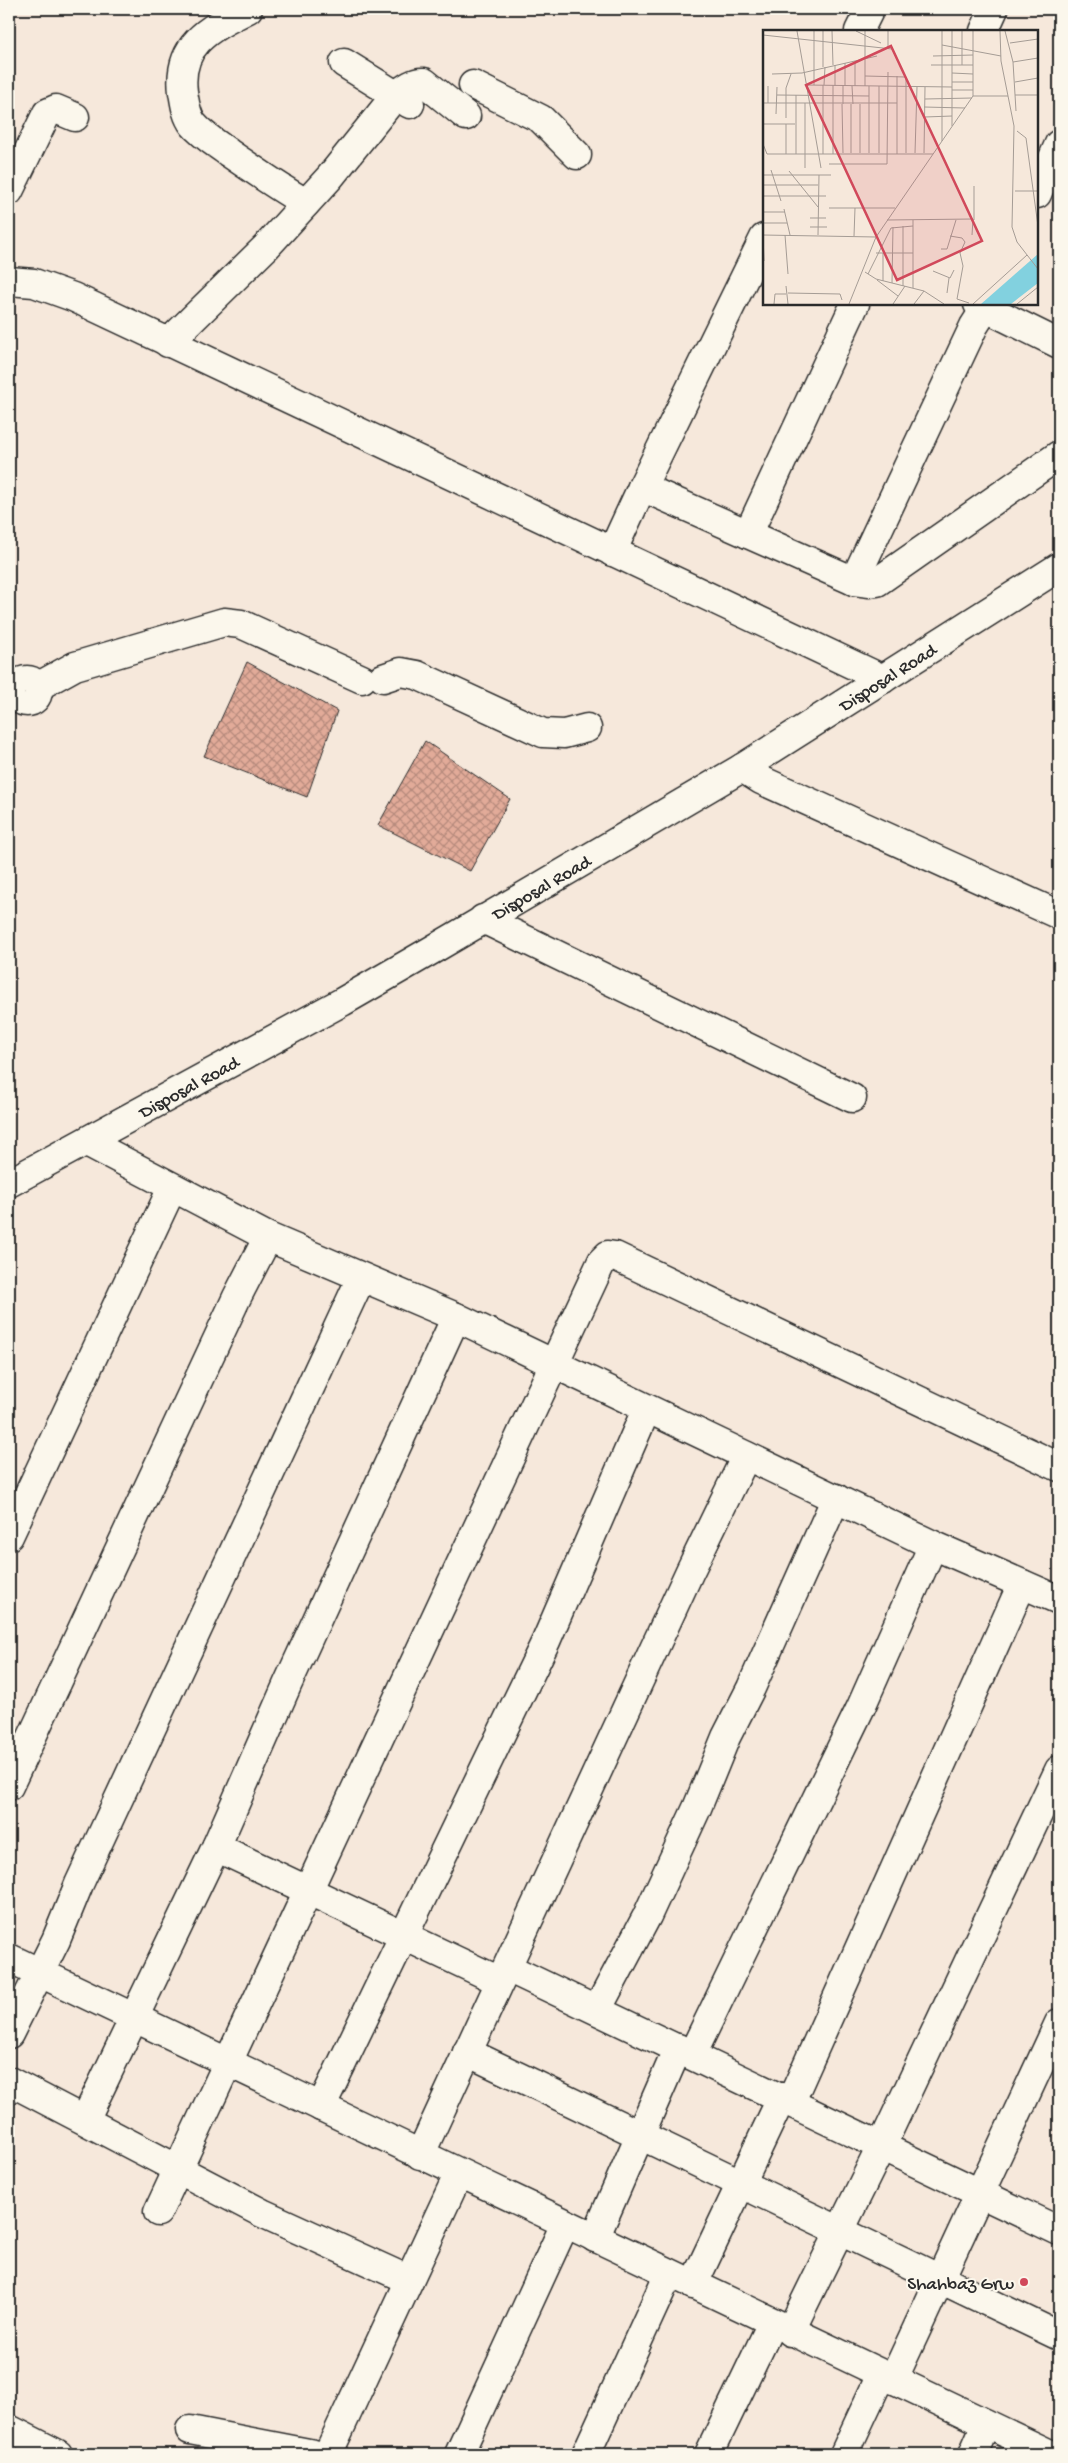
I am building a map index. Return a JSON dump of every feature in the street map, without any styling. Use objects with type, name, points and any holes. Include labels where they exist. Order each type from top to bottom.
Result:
[{"type":"street","points":[[248,9],[210,28],[187,56],[183,86],[185,108],[192,123],[203,134],[274,185],[306,203]]},
{"type":"street","points":[[860,30],[870,9]]},
{"type":"street","points":[[984,30],[994,9]]},
{"type":"street","points":[[344,62],[402,100]]},
{"type":"street","points":[[168,342],[266,247],[402,100],[413,84],[421,82],[427,84],[454,111],[477,80],[541,119],[577,155]]},
{"type":"street","points":[[9,192],[47,113],[56,109],[75,117]]},
{"type":"street","points":[[1038,192],[1059,144]]},
{"type":"street","points":[[612,552],[763,240]]},
{"type":"street","points":[[9,281],[48,287],[883,679]]},
{"type":"street","points":[[748,534],[855,305]]},
{"type":"street","points":[[854,581],[984,305],[1059,344]]},
{"type":"street","points":[[642,487],[854,581],[870,583],[883,580],[1059,455]]},
{"type":"street","name":"Disposal Road","points":[[9,1183],[342,1002],[432,950],[742,768],[1059,567]]},
{"type":"street","points":[[20,692],[75,666],[224,622],[241,624],[372,678],[401,672],[417,675],[542,733],[564,734],[587,728]]},
{"type":"street","points":[[742,768],[761,780],[1059,915]]},
{"type":"street","points":[[483,920],[852,1098]]},
{"type":"street","points":[[87,1142],[268,1237],[360,1278],[456,1317],[646,1410],[933,1545],[1059,1600]]},
{"type":"street","points":[[9,1536],[172,1188]]},
{"type":"street","points":[[9,1786],[224,1324],[268,1237]]},
{"type":"street","points":[[158,2212],[386,1727],[552,1364],[602,1261],[608,1255],[615,1256],[1059,1467]]},
{"type":"street","points":[[9,2034],[38,1972],[56,1940],[79,1884],[360,1278]]},
{"type":"street","points":[[85,2120],[216,1847],[288,1683],[456,1317]]},
{"type":"street","points":[[321,2107],[546,1640],[646,1410]]},
{"type":"street","points":[[420,2155],[501,1976],[573,1826],[690,1571],[746,1456]]},
{"type":"street","points":[[596,2010],[646,1916],[697,1808],[726,1737],[751,1688],[836,1498]]},
{"type":"street","points":[[595,2238],[641,2136],[861,1707],[933,1545]]},
{"type":"street","points":[[693,2285],[740,2185],[787,2099],[1022,1584]]},
{"type":"street","points":[[709,2454],[781,2327],[839,2232],[1059,1770]]},
{"type":"street","points":[[216,1847],[405,1935],[491,1978],[501,1976],[510,1969],[787,2099],[1059,2230]]},
{"type":"street","points":[[9,1958],[887,2378],[1050,2454]]},
{"type":"street","points":[[844,2454],[887,2378],[939,2279],[1059,2023]]},
{"type":"street","points":[[467,2052],[740,2185],[1059,2336]]},
{"type":"street","points":[[9,2081],[85,2120],[177,2171],[262,2213],[410,2280]]},
{"type":"street","points":[[328,2454],[459,2173]]},
{"type":"street","points":[[459,2454],[565,2224]]},
{"type":"street","points":[[586,2454],[668,2273]]},
{"type":"street","points":[[973,2454],[986,2424]]},
{"type":"street","points":[[9,2429],[48,2452]]},
{"type":"street","points":[[190,2430],[314,2454]]},
{"type":"building","points":[[247,662],[337,711],[307,797],[204,756]]},
{"type":"building","points":[[425,741],[510,799],[470,871],[378,825]]},
{"type":"place","name":"Shahbaz Grw","points":[[1024,2282]]}]
